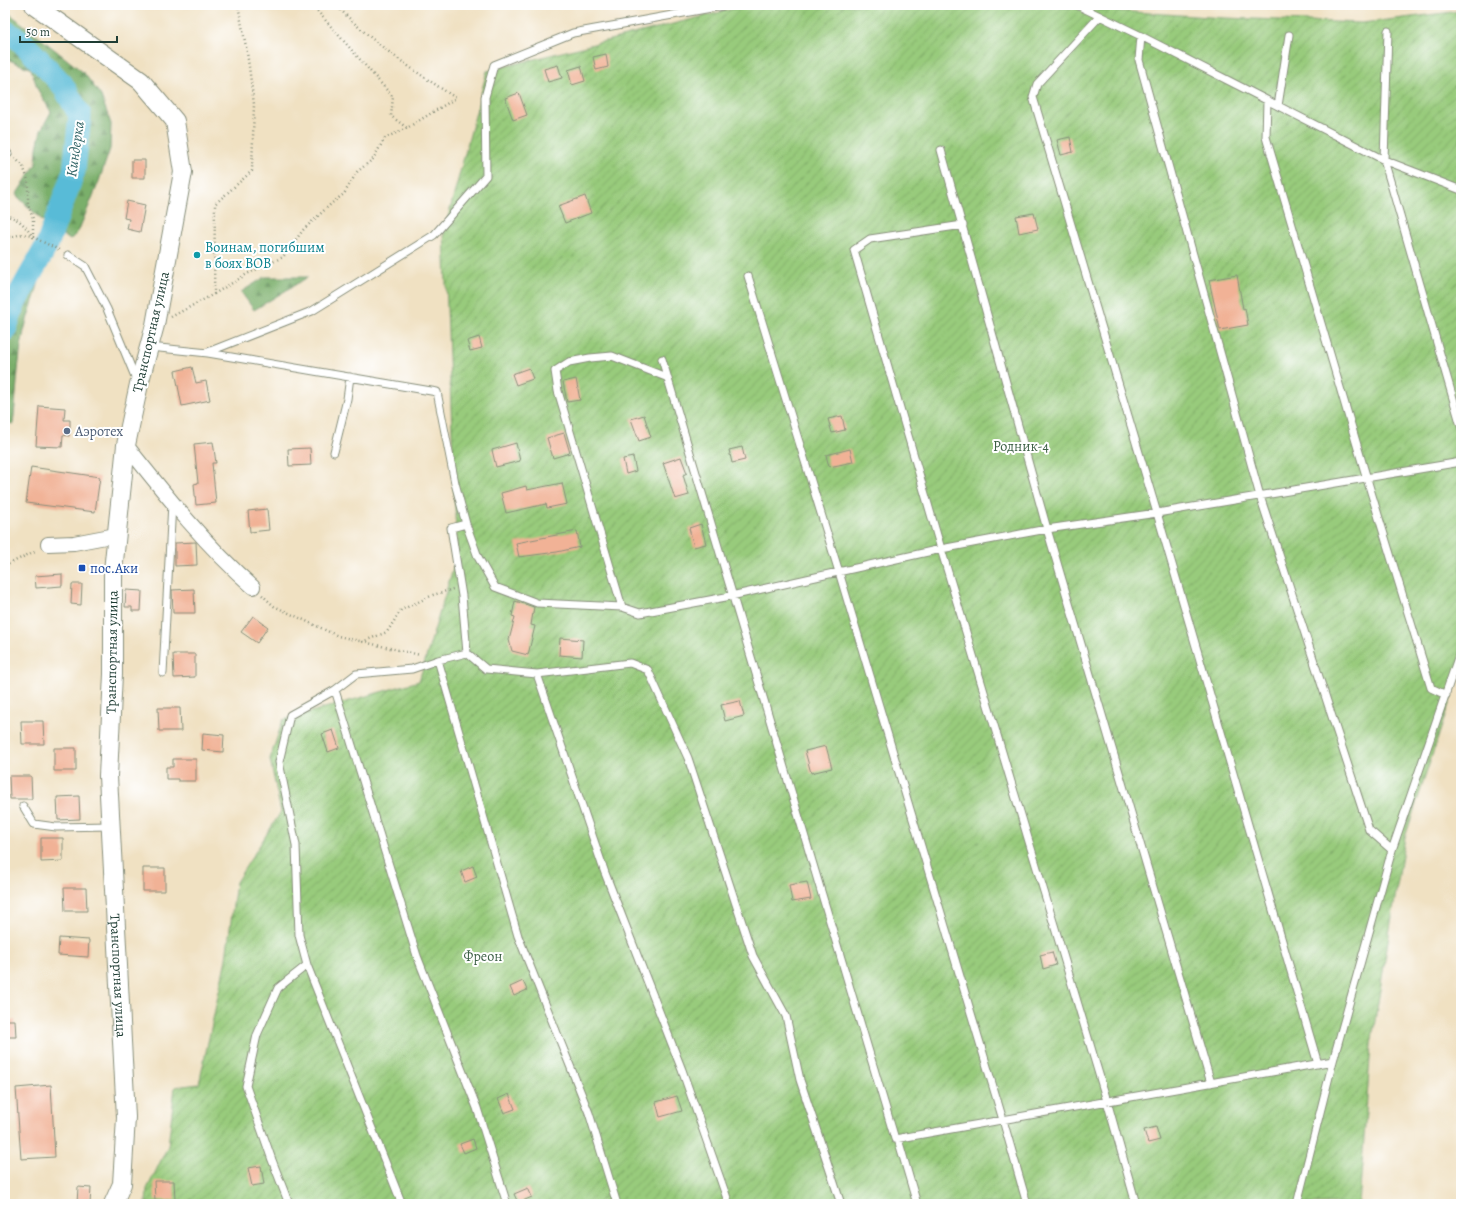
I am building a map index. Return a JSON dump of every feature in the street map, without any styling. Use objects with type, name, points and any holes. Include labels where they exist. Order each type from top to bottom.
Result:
[{"type":"street","name":"Транспортная улица","points":[[34,5],[141,81],[174,121],[183,172],[155,325],[139,384],[126,445],[113,571],[113,674],[108,776],[126,1117],[122,1184],[113,1204]]},
{"type":"street","points":[[126,445],[172,503],[235,571],[253,587]]},
{"type":"street","points":[[48,544],[74,543],[116,535]]},
{"type":"lane","points":[[208,352],[312,311],[434,235],[486,176],[485,97],[494,65],[573,33],[728,5]]},
{"type":"lane","points":[[1076,5],[1141,36],[1384,160],[1461,190]]},
{"type":"lane","points":[[1100,16],[1037,84],[1033,97],[1157,513],[1318,1064]]},
{"type":"lane","points":[[1388,31],[1384,160],[1461,426]]},
{"type":"lane","points":[[1278,106],[1289,35]]},
{"type":"lane","points":[[1141,36],[1139,60],[1260,496],[1369,830],[1392,850]]},
{"type":"lane","points":[[1267,101],[1266,137],[1367,478],[1431,688],[1446,696]]},
{"type":"lane","points":[[941,150],[963,224],[1047,529],[1211,1083]]},
{"type":"lane","points":[[963,224],[870,239],[854,250],[941,549],[1108,1101],[1136,1204]]},
{"type":"lane","points":[[68,256],[85,266],[107,309],[139,384]]},
{"type":"lane","points":[[748,276],[839,572],[1003,1120],[1026,1204]]},
{"type":"lane","points":[[150,347],[208,352],[437,392],[455,483],[466,524],[478,557],[495,587],[536,602],[622,607],[640,613],[731,596],[941,549],[1047,529],[1157,513],[1461,462]]},
{"type":"lane","points":[[622,607],[558,390],[556,371],[569,362],[612,356],[666,377]]},
{"type":"lane","points":[[662,360],[731,596],[895,1139],[1333,1061]]},
{"type":"lane","points":[[334,452],[347,399],[350,377]]},
{"type":"lane","points":[[162,673],[172,503]]},
{"type":"lane","points":[[466,524],[452,528],[461,586],[467,653],[486,669],[537,674],[630,663],[648,670],[688,758],[753,956],[786,1016],[800,1080],[841,1204]]},
{"type":"lane","points":[[1297,1204],[1333,1061],[1392,850],[1461,649]]},
{"type":"lane","points":[[402,1204],[307,965],[299,935],[296,845],[279,762],[290,715],[335,690],[356,674],[412,669],[438,660],[467,653]]},
{"type":"lane","points":[[438,660],[518,936],[589,1113],[617,1204]]},
{"type":"lane","points":[[537,674],[606,873],[682,1070],[729,1204]]},
{"type":"lane","points":[[335,690],[417,956],[477,1108],[507,1204]]},
{"type":"lane","points":[[23,806],[34,824],[56,827],[111,826]]},
{"type":"lane","points":[[289,1204],[246,1086],[257,1035],[278,988],[307,965]]},
{"type":"lane","points":[[898,1138],[917,1204]]},
{"type":"path","points":[[214,294],[215,204],[252,171],[254,104],[247,52],[238,5]]},
{"type":"path","points":[[312,5],[393,97],[392,116],[407,128]]},
{"type":"path","points":[[155,325],[214,294],[247,274],[283,257],[303,230],[344,194],[357,172],[373,159],[385,138],[407,128],[456,98],[412,70],[348,18],[336,5]]},
{"type":"path","points":[[6,152],[14,157],[23,166],[28,180],[28,204],[33,219],[33,237]]},
{"type":"path","points":[[5,216],[14,216],[24,225],[33,237]]},
{"type":"path","points":[[5,238],[24,234],[33,237],[68,256]]},
{"type":"path","points":[[5,566],[48,544]]},
{"type":"path","points":[[362,642],[387,632],[401,610],[433,595],[461,586]]},
{"type":"path","points":[[253,587],[274,606],[338,636],[438,660]]},
{"type":"green space","name":"Родник-4","points":[[748,5],[1027,5],[1225,18],[1362,23],[1461,11],[1461,668],[1405,837],[1371,1045],[1359,1204],[146,1204],[147,1189],[168,1146],[175,1087],[199,1084],[226,959],[236,882],[281,812],[270,759],[283,720],[419,681],[457,555],[444,232],[487,71]]},
{"type":"green space","points":[[5,10],[84,73],[101,96],[111,124],[110,149],[98,184],[78,232],[70,240],[43,221],[16,195],[36,164],[37,148],[41,130],[51,112],[38,90],[31,69],[7,59],[5,53]]},
{"type":"green space","points":[[32,270],[39,281],[22,343],[18,366],[13,424],[5,422],[5,302],[14,282]]},
{"type":"green space","points":[[265,277],[308,277],[254,310],[241,292]]},
{"type":"building","points":[[606,54],[608,67],[596,70],[593,57]]},
{"type":"building","points":[[558,65],[562,78],[548,82],[544,69]]},
{"type":"building","points":[[581,66],[585,81],[572,85],[568,70]]},
{"type":"building","points":[[519,93],[527,115],[513,120],[505,98]]},
{"type":"building","points":[[1070,137],[1073,152],[1061,155],[1057,140]]},
{"type":"building","points":[[132,160],[145,160],[145,178],[132,178]]},
{"type":"building","points":[[585,196],[591,213],[565,223],[558,206]]},
{"type":"building","points":[[127,201],[145,205],[140,232],[127,229],[129,219],[124,218]]},
{"type":"building","points":[[1034,213],[1038,229],[1019,233],[1016,216]]},
{"type":"building","points":[[1237,275],[1243,309],[1245,308],[1248,325],[1220,330],[1209,280]]},
{"type":"building","points":[[479,337],[482,348],[470,351],[467,341]]},
{"type":"building","points":[[192,367],[196,383],[206,381],[210,400],[182,406],[175,371]]},
{"type":"building","points":[[529,368],[533,379],[516,385],[512,374]]},
{"type":"building","points":[[576,379],[580,400],[567,402],[563,382]]},
{"type":"building","points":[[39,406],[65,408],[64,420],[70,420],[70,425],[69,436],[63,435],[62,447],[36,446]]},
{"type":"building","points":[[644,415],[651,437],[639,441],[631,419]]},
{"type":"building","points":[[842,416],[845,430],[832,433],[828,419]]},
{"type":"building","points":[[564,433],[570,453],[553,458],[547,438]]},
{"type":"building","points":[[213,442],[216,463],[212,463],[216,503],[196,505],[194,484],[198,483],[194,444]]},
{"type":"building","points":[[516,443],[520,461],[496,467],[492,450]]},
{"type":"building","points":[[742,447],[745,460],[732,463],[729,450]]},
{"type":"building","points":[[310,448],[311,465],[289,466],[288,449]]},
{"type":"building","points":[[850,449],[853,462],[829,467],[826,455]]},
{"type":"building","points":[[633,457],[636,471],[626,474],[623,459]]},
{"type":"building","points":[[681,457],[687,473],[683,475],[689,495],[675,499],[663,463]]},
{"type":"building","points":[[31,467],[100,477],[95,512],[26,503]]},
{"type":"building","points":[[562,483],[567,504],[547,508],[546,504],[506,513],[501,493],[526,486],[527,490]]},
{"type":"building","points":[[267,509],[269,530],[250,532],[248,511]]},
{"type":"building","points":[[701,524],[706,544],[694,547],[689,528]]},
{"type":"building","points":[[577,531],[580,547],[557,552],[519,557],[516,543]]},
{"type":"building","points":[[196,542],[197,565],[175,566],[175,543]]},
{"type":"building","points":[[62,574],[62,586],[36,588],[35,576]]},
{"type":"building","points":[[72,584],[82,584],[81,605],[71,604]]},
{"type":"building","points":[[194,589],[195,613],[173,613],[172,590]]},
{"type":"building","points":[[126,590],[142,591],[141,611],[132,611],[132,607],[125,607]]},
{"type":"building","points":[[515,601],[534,607],[531,625],[535,626],[528,655],[512,651],[509,640],[515,617],[512,616]]},
{"type":"building","points":[[253,616],[268,627],[257,643],[241,632]]},
{"type":"building","points":[[560,638],[583,640],[582,657],[559,655]]},
{"type":"building","points":[[173,654],[195,654],[195,677],[174,678]]},
{"type":"building","points":[[740,701],[744,716],[725,721],[721,705]]},
{"type":"building","points":[[158,708],[180,708],[181,731],[159,731]]},
{"type":"building","points":[[21,721],[43,721],[44,744],[22,744]]},
{"type":"building","points":[[333,730],[339,748],[328,752],[322,734]]},
{"type":"building","points":[[203,733],[224,735],[223,752],[202,750]]},
{"type":"building","points":[[826,746],[832,768],[811,773],[805,751]]},
{"type":"building","points":[[54,748],[76,748],[76,771],[54,771]]},
{"type":"building","points":[[173,759],[196,759],[196,781],[166,779],[166,767],[173,767]]},
{"type":"building","points":[[9,776],[31,776],[32,799],[10,799]]},
{"type":"building","points":[[79,796],[80,819],[58,820],[57,797]]},
{"type":"building","points":[[41,838],[63,838],[63,861],[41,862]]},
{"type":"building","points":[[473,866],[477,877],[465,882],[461,871]]},
{"type":"building","points":[[143,868],[165,868],[165,891],[143,891]]},
{"type":"building","points":[[807,882],[811,899],[792,902],[789,885]]},
{"type":"building","points":[[64,888],[86,888],[87,911],[65,911]]},
{"type":"building","points":[[59,938],[89,940],[88,957],[58,955]]},
{"type":"building","points":[[1052,952],[1056,965],[1043,969],[1040,955]]},
{"type":"building","points":[[523,981],[527,990],[514,996],[510,987]]},
{"type":"building","points":[[5,1020],[15,1020],[16,1037],[5,1037]]},
{"type":"building","points":[[51,1085],[55,1157],[21,1159],[16,1088]]},
{"type":"building","points":[[509,1094],[515,1109],[504,1113],[498,1099]]},
{"type":"building","points":[[677,1096],[682,1111],[660,1117],[656,1102]]},
{"type":"building","points":[[1156,1127],[1160,1140],[1148,1143],[1144,1130]]},
{"type":"building","points":[[473,1139],[476,1148],[464,1153],[460,1144]]},
{"type":"building","points":[[261,1166],[264,1184],[252,1186],[248,1168]]},
{"type":"building","points":[[154,1181],[174,1181],[175,1200],[155,1200]]},
{"type":"building","points":[[78,1187],[91,1188],[90,1204],[77,1204]]},
{"type":"building","points":[[528,1188],[532,1197],[518,1203],[514,1194]]},
{"type":"waterway","name":"Киндерка","points":[[5,31],[20,40],[62,84],[80,115],[74,171],[47,245],[15,302],[5,330]]},
{"type":"place","name":"Воинам, погибшим в боях ВОВ","points":[[197,255]]},
{"type":"place","name":"Аэротех","points":[[67,431]]},
{"type":"place","name":"пос.Аки","points":[[82,568]]},
{"type":"park label","name":"Фреон","points":[[483,956]]}]
